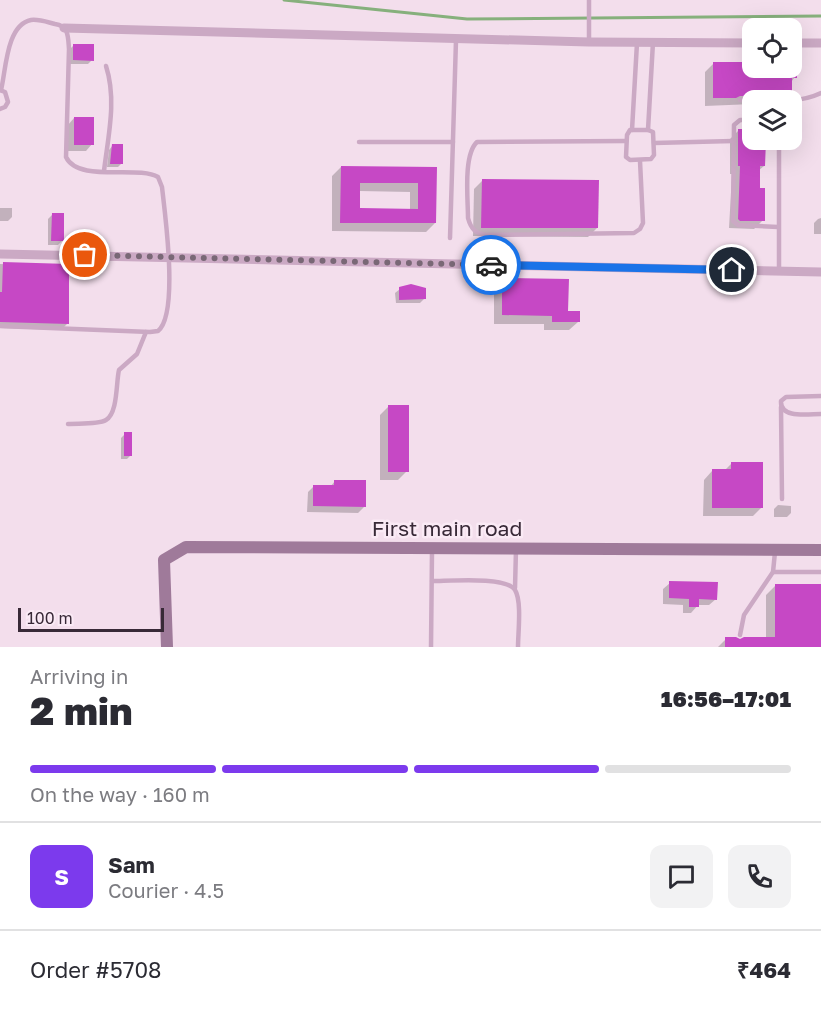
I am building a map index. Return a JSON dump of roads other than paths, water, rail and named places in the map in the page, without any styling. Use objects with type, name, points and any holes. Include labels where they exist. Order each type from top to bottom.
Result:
[{"type":"street","points":[[64,28],[589,42],[742,43]]},
{"type":"street","points":[[802,43],[821,43]]},
{"type":"street","points":[[0,254],[821,272]]},
{"type":"street","name":"First main road","points":[[167,647],[164,560],[186,547],[821,550]]},
{"type":"lane","points":[[589,1],[589,42]]},
{"type":"lane","points":[[0,109],[8,102],[8,97],[0,90],[9,46],[19,27],[33,20],[59,24],[68,34],[69,49],[66,157],[72,165],[88,170],[148,173],[160,180],[170,257],[166,321],[158,331],[0,326]]},
{"type":"lane","points":[[450,238],[456,39]]},
{"type":"lane","points":[[632,130],[637,41]]},
{"type":"lane","points":[[648,130],[653,42]]},
{"type":"lane","points":[[104,171],[112,101],[106,66]]},
{"type":"lane","points":[[740,100],[796,100],[810,98],[821,93]]},
{"type":"lane","points":[[742,120],[734,125],[733,221],[738,225],[778,227]]},
{"type":"lane","points":[[648,130],[653,132],[654,155],[651,159],[630,160],[626,157],[628,132],[648,130]]},
{"type":"lane","points":[[626,141],[477,142],[473,145],[468,157],[468,218],[471,227],[477,233],[486,235],[633,233],[640,229],[643,223],[640,161]]},
{"type":"lane","points":[[654,143],[733,141]]},
{"type":"lane","points":[[359,142],[453,142]]},
{"type":"lane","points":[[779,150],[779,271]]},
{"type":"lane","points":[[68,424],[103,422],[111,416],[114,410],[119,370],[137,354],[146,332]]},
{"type":"lane","points":[[782,499],[781,401],[786,397],[821,396]]},
{"type":"lane","points":[[781,406],[789,413],[821,414]]},
{"type":"lane","points":[[431,647],[432,549]]},
{"type":"lane","points":[[516,549],[518,647]]},
{"type":"lane","points":[[740,635],[744,615],[773,572],[776,549]]},
{"type":"lane","points":[[773,572],[821,572]]},
{"type":"lane","points":[[432,581],[497,581],[515,588]]},
{"type":"waterway","points":[[284,0],[467,19],[821,16]]}]
